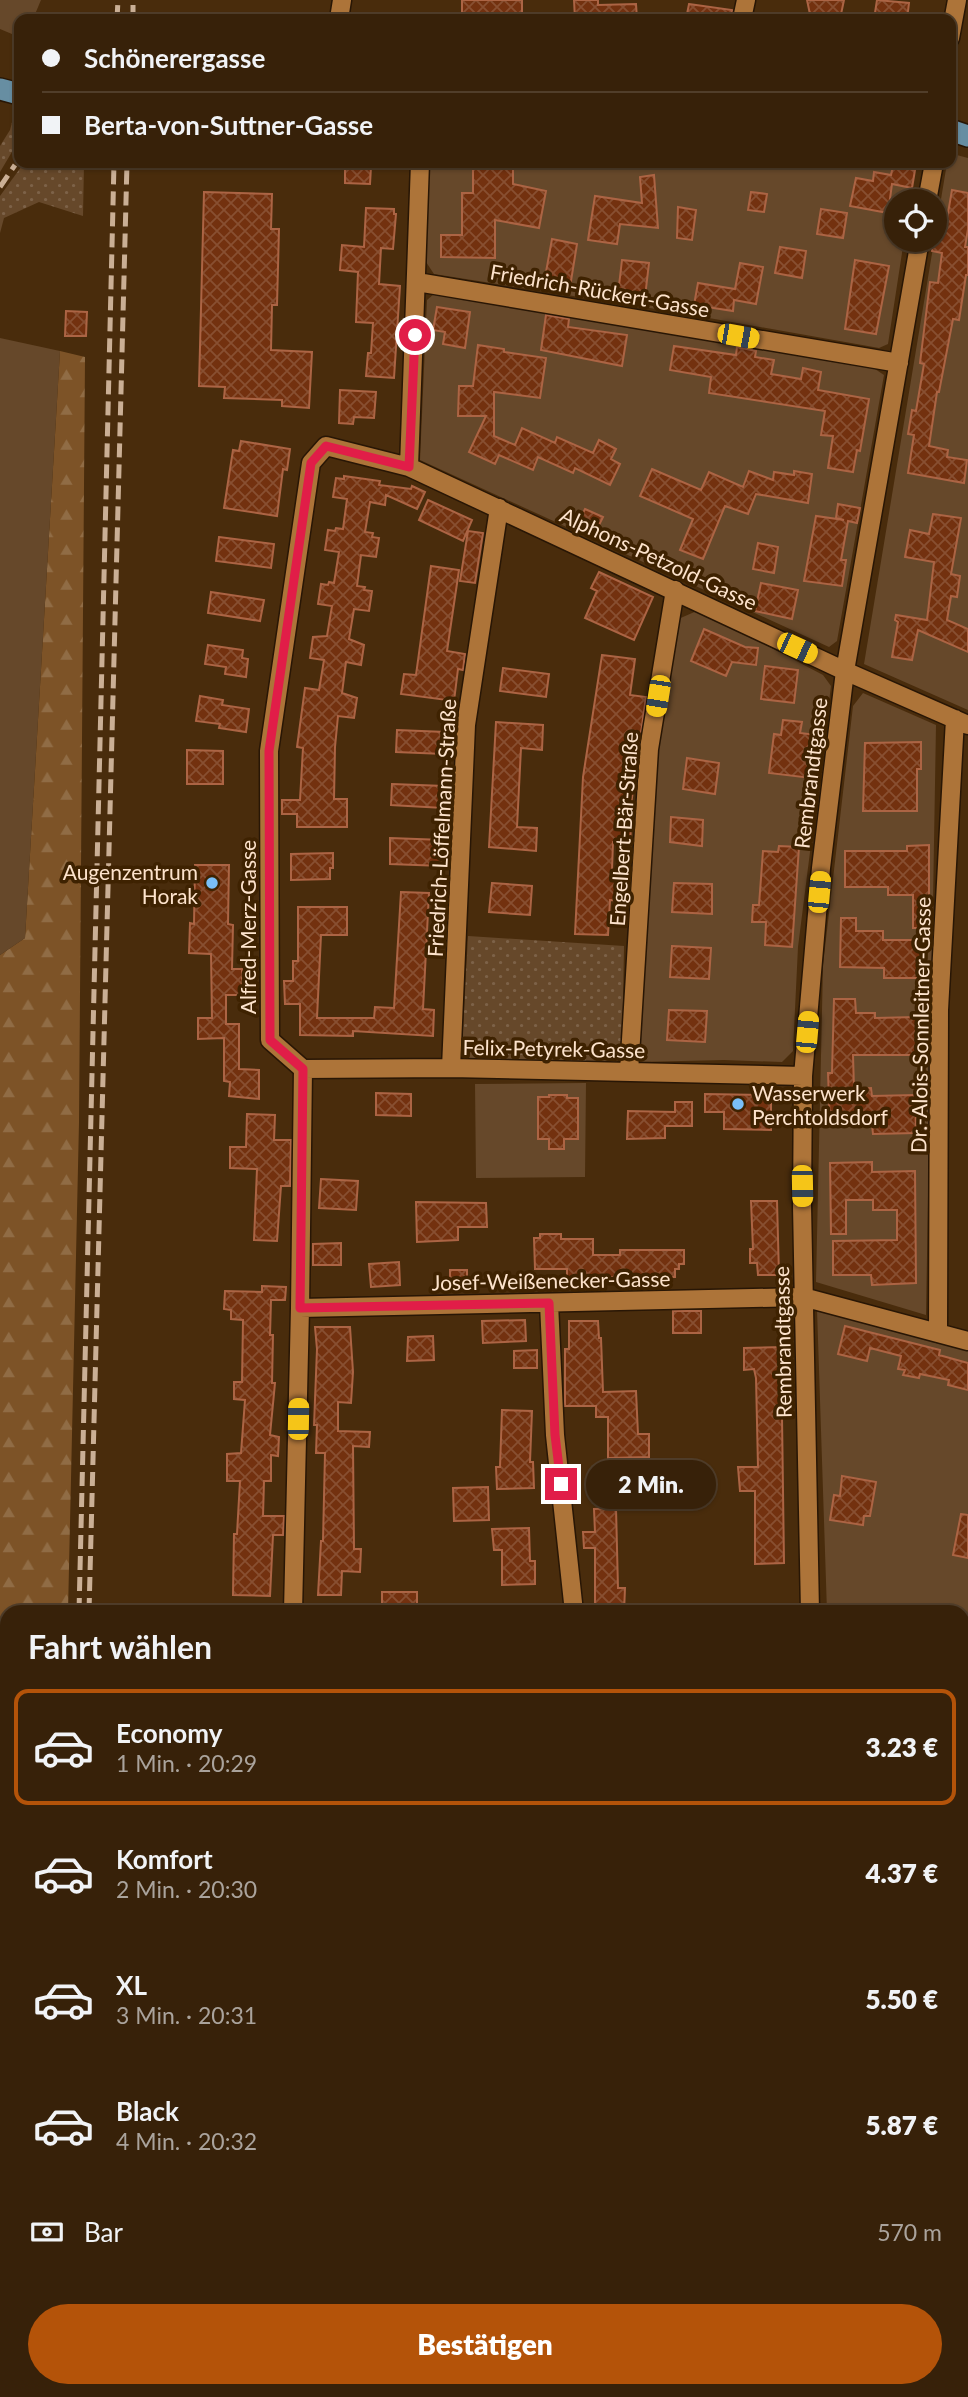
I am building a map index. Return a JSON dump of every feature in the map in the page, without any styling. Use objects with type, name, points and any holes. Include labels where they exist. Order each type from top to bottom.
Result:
[{"type":"street","points":[[409,467],[420,168]]},
{"type":"street","points":[[929,189],[933,168]]},
{"type":"street","name":"Rembrandtgasse","points":[[810,1605],[803,1297],[803,1076],[821,868],[845,671],[918,252]]},
{"type":"street","name":"Friedrich-Rückert-Gasse","points":[[417,282],[899,363]]},
{"type":"street","name":"Alphons-Petzold-Gasse","points":[[326,446],[409,467],[845,671],[961,722]]},
{"type":"street","name":"Alfred-Merz-Gasse","points":[[303,1069],[270,1040],[269,751],[311,463],[326,446]]},
{"type":"street","name":"Friedrich-Löffelmann-Straße","points":[[451,1068],[466,725],[499,508]]},
{"type":"street","name":"Engelbert-Bär-Straße","points":[[629,1072],[649,749],[675,590]]},
{"type":"street","name":"Dr.-Alois-Sonnleitner-Gasse","points":[[938,1333],[939,1010],[961,722]]},
{"type":"street","name":"Felix-Petyrek-Gasse","points":[[303,1069],[451,1068],[803,1076]]},
{"type":"street","points":[[293,1605],[303,1069]]},
{"type":"street","name":"Josef-Weißenecker-Gasse","points":[[300,1308],[803,1297],[968,1341]]},
{"type":"street","points":[[549,1303],[555,1435],[573,1605]]},
{"type":"shaded area","points":[[0,0],[41,0],[35,14],[14,14],[14,35],[0,29]]},
{"type":"shaded area","points":[[14,115],[14,148],[0,172],[0,146],[10,130]]},
{"type":"shaded area","points":[[956,155],[968,158],[968,710],[864,664],[932,252],[947,252],[947,189],[943,189],[946,168],[956,168]]},
{"type":"shaded area","points":[[20,168],[84,168],[83,216],[39,202],[4,218],[0,233],[0,196]]},
{"type":"shaded area","points":[[427,168],[915,168],[912,189],[884,189],[884,252],[902,252],[888,344],[879,348],[434,274],[424,259]]},
{"type":"shaded area","points":[[434,294],[872,367],[884,375],[837,641],[829,647],[420,460],[427,300]]},
{"type":"shaded area","points":[[0,338],[60,351],[25,938],[0,955]]},
{"type":"shaded area","points":[[699,610],[823,675],[831,686],[798,947],[793,1051],[782,1062],[639,1062],[659,740],[676,620]]},
{"type":"shaded area","points":[[863,693],[936,725],[926,1315],[816,1282],[823,965],[853,706]]},
{"type":"shaded area","points":[[468,936],[624,946],[622,1057],[616,1062],[471,1061],[462,1049]]},
{"type":"shaded area","points":[[586,1083],[585,1177],[476,1178],[475,1084]]},
{"type":"shaded area","points":[[817,1309],[968,1351],[968,1605],[827,1605]]},
{"type":"green space","points":[[60,351],[85,357],[79,1122],[68,1605],[0,1605],[0,955],[25,938]]},
{"type":"building","points":[[462,0],[522,0],[522,14],[462,14]]},
{"type":"building","points":[[574,0],[598,0],[598,5],[636,4],[637,14],[575,14]]},
{"type":"building","points":[[807,0],[844,0],[841,14],[810,14]]},
{"type":"building","points":[[877,0],[909,3],[908,14],[875,14]]},
{"type":"building","points":[[689,4],[732,10],[732,14],[687,14]]},
{"type":"building","points":[[345,168],[371,168],[370,184],[345,183]]},
{"type":"building","points":[[473,168],[513,168],[513,184],[546,191],[539,228],[495,220],[495,258],[441,257],[441,235],[462,235],[462,193],[473,193]]},
{"type":"building","points":[[893,168],[915,170],[912,188],[892,184],[891,189],[884,189],[884,212],[850,206],[856,178],[873,181],[874,172],[891,175]]},
{"type":"building","points":[[654,175],[658,228],[620,224],[617,244],[588,240],[595,196],[642,203],[640,177]]},
{"type":"building","points":[[952,190],[968,193],[965,247],[968,247],[968,275],[959,320],[953,319],[937,392],[929,446],[948,450],[947,457],[967,460],[964,483],[908,473],[914,435],[908,434],[912,410],[916,411],[924,364],[920,363],[930,282],[938,283],[942,253],[937,252],[947,252],[947,219]]},
{"type":"building","points":[[204,192],[272,194],[271,229],[279,229],[277,305],[272,305],[271,350],[312,352],[309,408],[282,406],[282,400],[224,398],[225,387],[199,386]]},
{"type":"building","points":[[751,192],[767,194],[764,212],[748,210]]},
{"type":"building","points":[[678,207],[696,210],[692,240],[677,238]]},
{"type":"building","points":[[366,208],[394,209],[396,214],[393,249],[381,248],[379,284],[400,286],[394,378],[366,376],[373,323],[356,322],[358,272],[340,270],[342,245],[364,247]]},
{"type":"building","points":[[821,209],[847,213],[843,238],[817,234]]},
{"type":"building","points":[[552,239],[577,244],[570,287],[544,283]]},
{"type":"building","points":[[780,247],[806,251],[802,278],[775,273]]},
{"type":"building","points":[[622,260],[649,263],[645,297],[618,294]]},
{"type":"building","points":[[855,260],[889,266],[876,334],[845,329]]},
{"type":"building","points":[[740,263],[763,267],[756,304],[734,300],[733,311],[694,305],[698,283],[735,289]]},
{"type":"building","points":[[437,307],[470,312],[465,348],[443,344],[445,332],[433,330]]},
{"type":"building","points":[[66,311],[87,312],[86,336],[65,336]]},
{"type":"building","points":[[546,315],[569,319],[568,327],[627,335],[622,366],[541,350]]},
{"type":"building","points":[[478,345],[546,358],[540,398],[494,392],[494,436],[515,445],[522,428],[555,443],[557,437],[593,453],[599,440],[616,449],[611,459],[620,464],[610,485],[575,468],[573,473],[538,457],[533,470],[499,455],[495,464],[469,452],[486,416],[458,416],[459,386],[473,386]]},
{"type":"building","points":[[674,346],[736,355],[737,347],[756,351],[755,357],[774,360],[771,374],[801,379],[803,368],[821,372],[818,390],[869,399],[860,451],[857,450],[853,472],[828,468],[833,436],[821,435],[825,411],[709,393],[711,377],[670,370]]},
{"type":"building","points":[[340,390],[376,392],[374,418],[354,417],[353,424],[339,423]]},
{"type":"building","points":[[241,441],[290,449],[287,470],[283,469],[277,516],[224,508],[233,450],[239,451]]},
{"type":"building","points":[[652,469],[701,490],[709,472],[743,487],[749,471],[773,480],[774,472],[812,474],[808,503],[756,494],[748,514],[725,506],[703,559],[680,550],[693,519],[640,496]]},
{"type":"building","points":[[344,476],[380,481],[379,485],[411,489],[412,486],[425,492],[417,509],[386,495],[385,505],[370,502],[365,532],[373,533],[372,537],[379,538],[376,557],[361,555],[357,586],[372,591],[369,611],[354,609],[349,639],[364,645],[361,665],[346,662],[342,693],[357,698],[354,718],[338,716],[335,747],[334,799],[347,799],[347,827],[297,827],[297,814],[282,814],[282,800],[300,800],[303,748],[297,747],[305,688],[319,690],[324,660],[310,658],[313,637],[327,636],[332,606],[318,604],[321,584],[334,583],[339,552],[325,550],[328,530],[343,529],[347,499],[333,497],[336,478],[344,479]]},
{"type":"building","points":[[428,500],[472,520],[463,541],[419,520]]},
{"type":"building","points":[[838,504],[860,508],[857,523],[848,521],[841,560],[846,560],[842,586],[804,581],[816,516],[844,520],[836,518]]},
{"type":"building","points":[[585,509],[603,517],[593,537],[575,529]]},
{"type":"building","points":[[933,514],[961,518],[951,574],[960,576],[957,597],[951,596],[947,620],[968,629],[968,652],[918,630],[912,660],[892,657],[898,622],[895,620],[896,615],[927,620],[934,562],[905,557],[910,530],[929,534]]},
{"type":"building","points":[[468,531],[483,533],[475,583],[460,581]]},
{"type":"building","points":[[219,537],[274,544],[271,568],[216,561]]},
{"type":"building","points":[[758,543],[778,547],[774,573],[753,569]]},
{"type":"building","points":[[431,566],[459,570],[447,651],[465,654],[463,670],[458,669],[454,701],[401,694],[404,674],[416,675]]},
{"type":"building","points":[[599,572],[653,597],[634,640],[585,618],[597,591],[591,588]]},
{"type":"building","points":[[761,583],[798,590],[792,619],[755,611]]},
{"type":"building","points":[[211,592],[264,600],[260,621],[208,613]]},
{"type":"building","points":[[704,629],[745,647],[758,648],[756,665],[732,662],[726,676],[691,661]]},
{"type":"building","points":[[208,645],[243,650],[242,658],[248,659],[246,677],[225,674],[226,667],[205,664]]},
{"type":"building","points":[[602,655],[635,659],[630,695],[646,697],[630,812],[630,843],[613,842],[612,870],[629,871],[627,901],[610,900],[608,935],[575,934],[583,777]]},
{"type":"building","points":[[765,666],[798,670],[794,703],[761,699]]},
{"type":"building","points":[[503,668],[549,674],[546,697],[500,691]]},
{"type":"building","points":[[200,696],[223,700],[222,705],[249,709],[246,732],[219,728],[220,724],[196,721]]},
{"type":"building","points":[[783,720],[802,722],[800,733],[817,735],[811,778],[769,773],[774,734],[781,735]]},
{"type":"building","points":[[496,722],[543,725],[542,750],[521,748],[517,827],[537,828],[536,851],[489,847]]},
{"type":"building","points":[[397,730],[445,732],[444,754],[396,752]]},
{"type":"building","points":[[921,742],[921,769],[917,769],[917,811],[863,811],[865,743]]},
{"type":"building","points":[[187,750],[223,751],[223,784],[187,784]]},
{"type":"building","points":[[687,758],[719,763],[715,794],[683,789]]},
{"type":"building","points":[[392,784],[444,786],[443,808],[391,805]]},
{"type":"building","points":[[671,817],[703,820],[702,846],[670,842]]},
{"type":"building","points":[[390,838],[443,840],[442,866],[390,864]]},
{"type":"building","points":[[929,845],[929,928],[913,928],[913,895],[888,895],[888,887],[845,887],[845,851],[907,851],[907,846]]},
{"type":"building","points":[[779,846],[799,847],[792,947],[765,945],[766,922],[752,922],[753,905],[759,905],[763,851],[778,852]]},
{"type":"building","points":[[333,853],[330,879],[291,880],[291,854]]},
{"type":"building","points":[[195,865],[229,865],[228,924],[233,925],[232,969],[242,969],[242,995],[226,995],[226,1024],[239,1024],[239,1069],[259,1070],[259,1099],[229,1096],[230,1082],[224,1081],[224,1038],[198,1039],[198,1018],[212,1018],[211,954],[189,953],[190,923],[194,924]]},
{"type":"building","points":[[492,883],[532,886],[530,915],[489,912]]},
{"type":"building","points":[[674,883],[712,884],[712,914],[672,912]]},
{"type":"building","points":[[401,892],[429,893],[423,1009],[434,1010],[433,1036],[353,1031],[353,1036],[300,1035],[300,1004],[285,1004],[284,981],[293,981],[293,961],[298,961],[298,907],[347,907],[347,935],[321,935],[317,1018],[374,1018],[375,1007],[394,1008]]},
{"type":"building","points":[[841,918],[856,918],[856,931],[883,931],[883,940],[926,940],[926,978],[884,978],[884,968],[840,967]]},
{"type":"building","points":[[672,946],[711,948],[709,979],[670,977]]},
{"type":"building","points":[[834,999],[855,999],[856,1013],[875,1013],[875,1018],[916,1017],[916,1055],[853,1055],[854,1089],[871,1088],[872,1096],[915,1095],[916,1133],[873,1134],[872,1125],[830,1126],[828,1073],[832,1073]]},
{"type":"building","points":[[669,1010],[707,1011],[705,1042],[667,1040]]},
{"type":"building","points":[[376,1093],[411,1094],[411,1116],[376,1115]]},
{"type":"building","name":"Wasserwerk Perchtoldsdorf","points":[[705,1094],[771,1095],[771,1130],[724,1129],[724,1112],[705,1112]]},
{"type":"building","points":[[549,1095],[578,1098],[578,1139],[564,1139],[564,1149],[549,1149],[549,1139],[538,1139],[538,1097]]},
{"type":"building","points":[[675,1102],[692,1102],[692,1126],[665,1126],[665,1138],[627,1139],[628,1111],[675,1112]]},
{"type":"building","points":[[247,1114],[275,1115],[274,1140],[291,1140],[290,1186],[281,1186],[277,1241],[254,1240],[257,1169],[230,1168],[230,1147],[246,1147]]},
{"type":"building","points":[[872,1162],[872,1172],[915,1171],[916,1283],[872,1285],[871,1275],[833,1275],[833,1241],[897,1240],[897,1210],[873,1210],[873,1200],[846,1200],[846,1234],[831,1234],[830,1163]]},
{"type":"building","points":[[321,1179],[358,1181],[356,1210],[319,1208]]},
{"type":"building","points":[[751,1201],[777,1201],[779,1275],[758,1275],[757,1263],[750,1263],[750,1249],[753,1249]]},
{"type":"building","points":[[416,1202],[486,1203],[487,1227],[458,1227],[458,1240],[417,1242]]},
{"type":"building","points":[[540,1234],[561,1234],[561,1239],[593,1239],[593,1255],[620,1255],[620,1250],[684,1250],[684,1264],[679,1264],[679,1269],[675,1269],[675,1277],[634,1277],[635,1283],[620,1283],[620,1277],[567,1278],[567,1269],[535,1269],[534,1238],[540,1238]]},
{"type":"building","points":[[341,1243],[341,1265],[313,1265],[313,1244]]},
{"type":"building","points":[[399,1262],[400,1285],[371,1287],[369,1264]]},
{"type":"building","points":[[450,1270],[467,1270],[467,1290],[450,1290]]},
{"type":"building","points":[[262,1286],[286,1287],[285,1300],[271,1300],[272,1383],[275,1383],[270,1435],[279,1437],[278,1456],[271,1455],[271,1481],[264,1481],[263,1516],[284,1516],[283,1535],[273,1535],[270,1596],[233,1595],[234,1534],[237,1534],[240,1481],[227,1481],[227,1454],[241,1453],[245,1400],[234,1399],[234,1382],[242,1382],[243,1320],[231,1319],[231,1310],[224,1309],[225,1291],[262,1292]]},
{"type":"building","points":[[673,1311],[701,1311],[701,1333],[673,1333]]},
{"type":"building","points":[[525,1320],[526,1341],[483,1343],[482,1321]]},
{"type":"building","points":[[569,1321],[598,1321],[603,1392],[636,1391],[638,1434],[649,1434],[649,1457],[608,1458],[608,1417],[596,1417],[596,1406],[565,1406],[565,1349],[569,1349]]},
{"type":"building","points":[[845,1326],[940,1350],[939,1355],[968,1363],[968,1390],[948,1385],[949,1380],[920,1374],[919,1378],[903,1375],[905,1370],[898,1369],[901,1356],[870,1348],[867,1361],[838,1354]]},
{"type":"building","points":[[315,1327],[350,1327],[353,1372],[351,1403],[338,1402],[338,1431],[370,1432],[369,1447],[353,1446],[354,1549],[361,1549],[360,1572],[342,1571],[341,1595],[318,1595],[323,1541],[325,1453],[316,1453]]},
{"type":"building","points":[[433,1336],[434,1360],[407,1361],[408,1337]]},
{"type":"building","points":[[784,1347],[788,1416],[782,1417],[784,1563],[755,1564],[755,1491],[740,1491],[738,1467],[758,1467],[756,1378],[754,1369],[744,1370],[744,1348]]},
{"type":"building","points":[[537,1350],[537,1368],[514,1368],[514,1351]]},
{"type":"building","points":[[502,1410],[532,1411],[530,1462],[533,1462],[534,1488],[497,1489],[496,1467],[500,1467]]},
{"type":"building","points":[[643,1471],[664,1472],[663,1491],[642,1490]]},
{"type":"building","points":[[842,1476],[876,1482],[870,1516],[864,1516],[863,1525],[830,1520],[834,1495],[840,1496]]},
{"type":"building","points":[[488,1487],[489,1520],[454,1521],[453,1488]]},
{"type":"building","points":[[616,1508],[618,1588],[625,1588],[624,1605],[595,1605],[595,1548],[584,1548],[583,1532],[595,1532],[594,1509]]},
{"type":"building","points":[[961,1514],[968,1515],[968,1558],[953,1555]]},
{"type":"building","points":[[529,1528],[530,1561],[535,1561],[535,1584],[502,1585],[502,1550],[494,1550],[492,1529]]},
{"type":"building","points":[[382,1592],[417,1592],[417,1605],[382,1605]]},
{"type":"railway","points":[[117,14],[118,0]]},
{"type":"railway","points":[[133,0],[133,14]]},
{"type":"railway","points":[[0,187],[14,166]]},
{"type":"railway","points":[[79,1605],[114,168]]},
{"type":"railway","points":[[89,1605],[127,168]]},
{"type":"place","name":"Augenzentrum Horak","points":[[212,883]]},
{"type":"place","name":"Wasserwerk Perchtoldsdorf","points":[[738,1104]]},
{"type":"route","points":[[415,335],[409,467],[326,446],[311,463],[269,751],[270,1040],[303,1069],[300,1308],[549,1303],[555,1435],[561,1484]]}]
